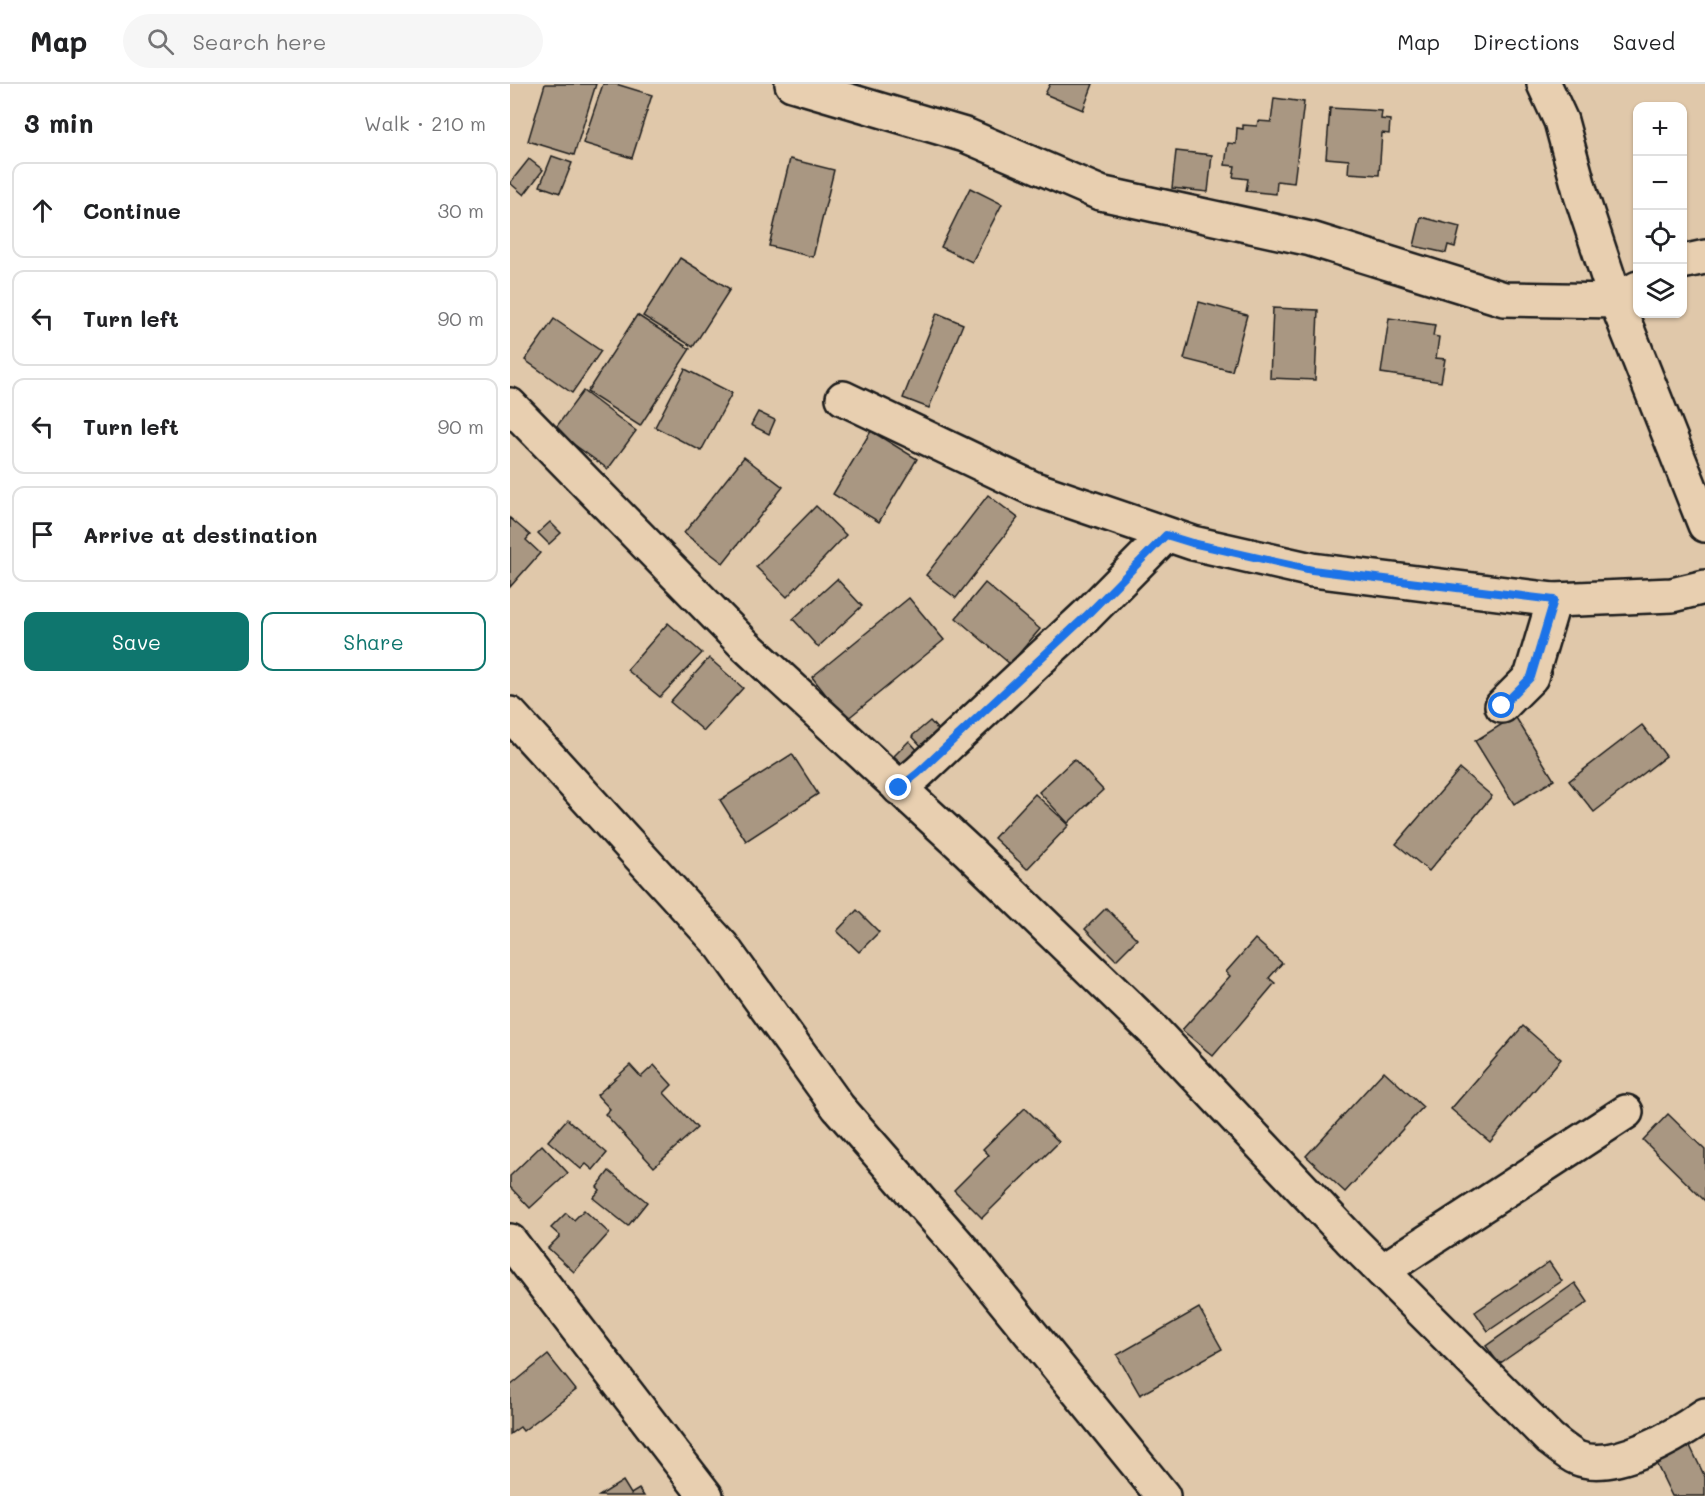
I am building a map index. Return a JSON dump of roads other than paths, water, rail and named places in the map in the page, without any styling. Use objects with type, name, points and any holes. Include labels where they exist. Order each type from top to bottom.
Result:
[{"type":"street","points":[[792,84],[965,135],[1100,193],[1311,239],[1504,299],[1627,295]]},
{"type":"street","points":[[1544,84],[1561,121],[1581,195],[1627,295],[1705,525]]},
{"type":"street","points":[[1687,261],[1705,257]]},
{"type":"street","points":[[843,398],[1032,488],[1192,543],[1312,570],[1554,600],[1672,595],[1705,587]]},
{"type":"street","points":[[510,405],[745,645],[976,859],[1152,1029],[1382,1271],[1550,1439],[1576,1457],[1595,1462],[1623,1458],[1680,1433],[1705,1415]]},
{"type":"street","points":[[899,788],[918,773],[1086,616],[1166,535]]},
{"type":"street","points":[[1502,706],[1531,677],[1554,600]]},
{"type":"street","points":[[510,714],[722,946],[838,1107],[967,1255],[1163,1496]]},
{"type":"street","points":[[1382,1271],[1626,1112]]},
{"type":"street","points":[[510,1241],[706,1496]]}]
